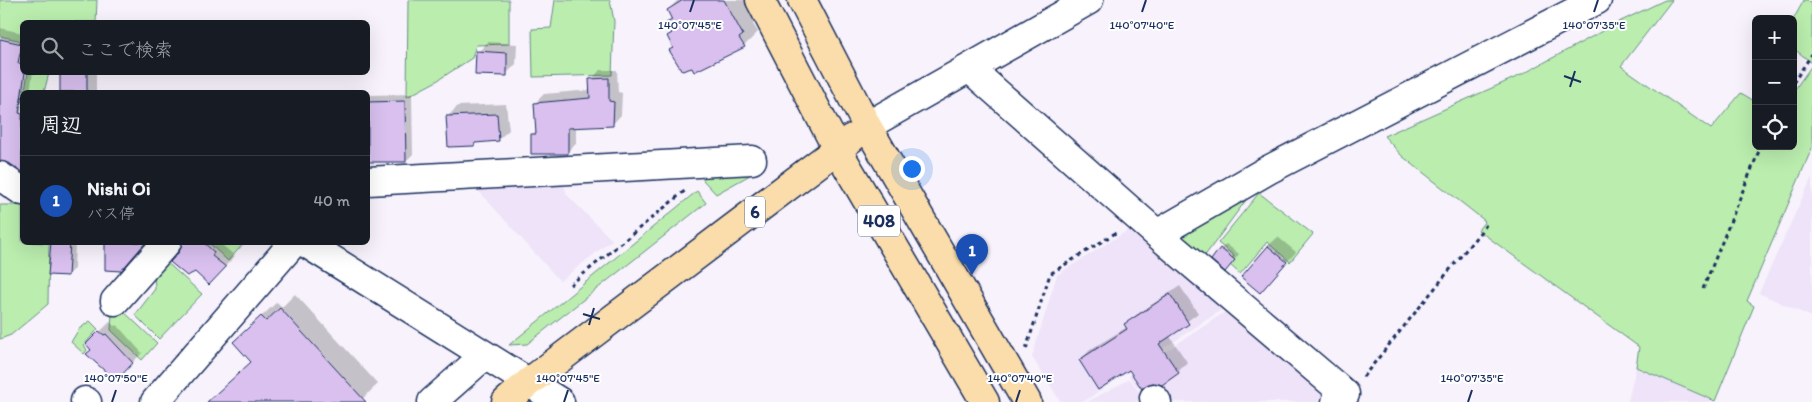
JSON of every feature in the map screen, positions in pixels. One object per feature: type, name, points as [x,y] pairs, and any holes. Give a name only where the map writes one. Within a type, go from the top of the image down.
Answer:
[{"type":"highway","name":"408","points":[[760,0],[836,149],[985,402]]},
{"type":"highway","name":"408","points":[[802,0],[867,126],[1027,402]]},
{"type":"highway","name":"6","points":[[506,402],[529,382],[867,126]]},
{"type":"street","points":[[867,126],[1089,0]]},
{"type":"street","points":[[1148,226],[1268,170],[1597,0]]},
{"type":"street","points":[[970,69],[1340,398]]},
{"type":"street","points":[[370,180],[752,160]]},
{"type":"street","points":[[0,176],[20,190]]},
{"type":"street","points":[[0,191],[20,191]]},
{"type":"street","points":[[115,300],[165,245]]},
{"type":"street","points":[[154,402],[291,245]]},
{"type":"street","points":[[309,245],[560,402]]},
{"type":"street","points":[[432,402],[484,356]]},
{"type":"path","points":[[1797,77],[1812,54]]},
{"type":"path","points":[[1702,289],[1759,150]]},
{"type":"path","points":[[570,285],[696,182],[696,163]]},
{"type":"path","points":[[1340,398],[1352,391],[1486,225]]},
{"type":"path","points":[[1024,358],[1050,274],[1148,226]]},
{"type":"shaded area","points":[[1812,177],[1812,317],[1759,293]]},
{"type":"shaded area","points":[[563,182],[567,195],[612,240],[560,281],[476,188]]},
{"type":"shaded area","points":[[1135,226],[1224,308],[1083,402],[1061,402],[1032,357],[1057,275]]},
{"type":"shaded area","points":[[1228,310],[1329,390],[1329,402],[1168,402],[1147,399],[1129,376]]},
{"type":"shaded area","points":[[1636,367],[1710,398],[1710,402],[1628,402]]},
{"type":"shaded area","points":[[1130,379],[1146,402],[1087,402]]},
{"type":"green space","points":[[0,0],[97,0],[96,20],[20,20],[20,41],[0,36]]},
{"type":"green space","points":[[408,0],[509,0],[509,44],[476,45],[472,58],[435,82],[407,97]]},
{"type":"green space","points":[[555,0],[610,0],[614,21],[612,75],[533,77],[532,29],[551,28]]},
{"type":"green space","points":[[1665,0],[1672,0],[1621,66],[1711,129],[1741,93],[1752,100],[1752,150],[1797,150],[1797,86],[1812,65],[1812,148],[1747,301],[1754,306],[1715,401],[1636,367],[1639,347],[1478,230],[1485,221],[1402,156],[1384,136],[1521,75],[1621,21]]},
{"type":"green space","points":[[1804,0],[1807,0],[1812,5],[1812,63],[1797,51],[1796,15]]},
{"type":"green space","points":[[28,75],[48,75],[45,90],[20,90],[20,101],[4,97],[8,87],[25,89]]},
{"type":"green space","points":[[749,170],[750,175],[716,194],[703,180],[703,172]]},
{"type":"green space","points":[[697,191],[706,203],[527,344],[509,345]]},
{"type":"green space","points":[[1259,193],[1313,234],[1290,262],[1267,242],[1240,274],[1228,263],[1234,256],[1218,243]]},
{"type":"green space","points":[[1249,196],[1201,261],[1180,241],[1179,230]]},
{"type":"green space","points":[[0,205],[20,205],[20,245],[49,245],[48,304],[11,335],[0,339]]},
{"type":"green space","points":[[211,245],[242,245],[228,261]]},
{"type":"green space","points":[[163,259],[202,294],[159,339],[135,315],[155,289],[154,272]]},
{"type":"green space","points":[[120,308],[157,343],[142,360],[111,330],[112,313]]},
{"type":"green space","points":[[90,321],[98,329],[84,345],[87,350],[84,354],[71,342],[79,329]]},
{"type":"building","points":[[683,0],[724,0],[743,35],[739,38],[745,47],[694,72],[692,68],[682,71],[669,50],[673,48],[667,36],[672,33],[666,23],[672,20],[667,10]]},
{"type":"building","points":[[0,39],[20,44],[18,63],[20,64],[20,75],[25,75],[22,90],[20,90],[20,171],[9,163],[0,161]]},
{"type":"building","points":[[476,51],[507,53],[507,76],[475,75]]},
{"type":"building","points":[[60,75],[87,75],[87,90],[60,90]]},
{"type":"building","points":[[609,78],[609,101],[614,102],[613,126],[568,128],[568,154],[531,154],[531,134],[536,134],[534,103],[590,98],[589,79]]},
{"type":"building","points":[[405,101],[406,162],[370,162],[370,102]]},
{"type":"building","points":[[497,114],[499,141],[475,143],[474,146],[448,147],[446,116]]},
{"type":"building","points":[[51,245],[70,245],[68,276],[48,275]]},
{"type":"building","points":[[105,245],[143,245],[121,271],[105,270]]},
{"type":"building","points":[[181,245],[206,245],[214,252],[212,256],[226,267],[209,285],[195,272],[187,276],[170,262],[179,252]]},
{"type":"building","points":[[1268,246],[1287,262],[1260,293],[1241,277]]},
{"type":"building","points":[[1220,248],[1235,260],[1225,272],[1211,260]]},
{"type":"building","points":[[1170,294],[1189,324],[1159,344],[1179,373],[1162,385],[1152,383],[1142,389],[1129,370],[1098,390],[1079,360],[1127,329],[1124,324]]},
{"type":"building","points":[[280,308],[366,402],[207,402],[251,362],[233,342],[261,316],[266,321]]},
{"type":"building","points":[[99,331],[104,335],[106,334],[133,363],[116,381],[86,354],[91,350],[86,344]]},
{"type":"place","name":"Nishi Oi","points":[[972,275]]}]
